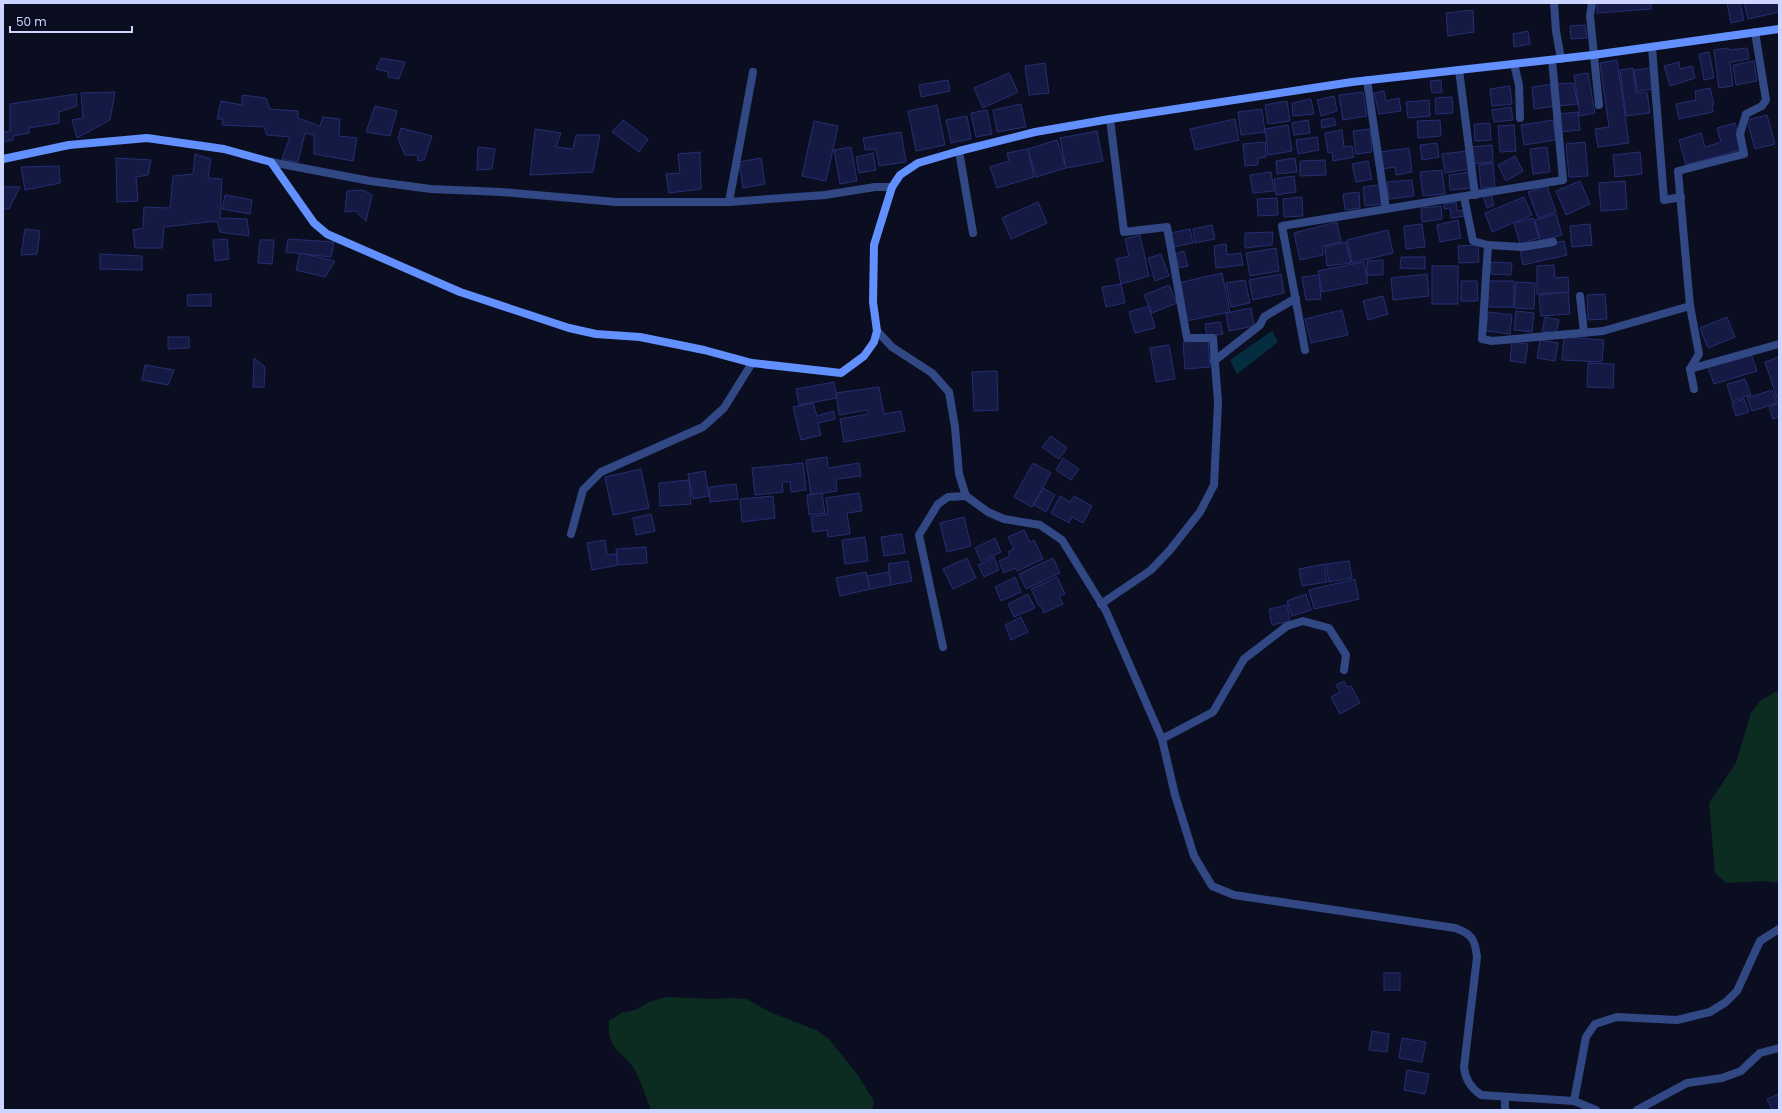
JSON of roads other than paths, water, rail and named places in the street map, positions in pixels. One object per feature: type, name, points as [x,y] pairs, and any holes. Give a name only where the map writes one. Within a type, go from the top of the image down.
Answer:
[{"type":"street","points":[[1554,3],[1556,31],[1561,59]]},
{"type":"street","points":[[1592,3],[1590,16],[1599,105]]},
{"type":"street","points":[[270,162],[314,223],[327,234],[460,292],[569,328],[596,334],[640,337],[704,350],[752,363],[841,373],[864,356],[874,342],[877,331],[873,302],[874,245],[892,187],[900,175],[918,163],[1035,132],[1110,119],[1366,80],[1561,59],[1779,29]]},
{"type":"street","points":[[1694,389],[1690,369],[1699,354],[1690,306],[1678,171],[1744,154],[1740,134],[1746,114],[1762,106],[1766,100],[1755,32]]},
{"type":"street","points":[[1652,47],[1664,200],[1680,198]]},
{"type":"street","points":[[1305,350],[1282,226],[1563,180],[1552,60]]},
{"type":"street","points":[[1514,64],[1519,85],[1520,118]]},
{"type":"street","points":[[1459,70],[1475,195]]},
{"type":"street","points":[[729,202],[753,72]]},
{"type":"street","points":[[1366,80],[1386,209]]},
{"type":"street","points":[[1101,604],[1151,570],[1170,550],[1200,512],[1214,485],[1218,402],[1213,338],[1187,338],[1167,227],[1124,232],[1110,119]]},
{"type":"street","points":[[3,159],[69,145],[147,138],[224,148],[270,162],[370,181],[431,189],[502,192],[616,202],[729,202],[824,195],[892,187]]},
{"type":"street","points":[[959,151],[973,233]]},
{"type":"street","points":[[1464,197],[1473,241],[1488,245],[1522,247],[1553,242]]},
{"type":"street","points":[[1488,245],[1482,339],[1492,341],[1603,332],[1690,306]]},
{"type":"street","points":[[1580,296],[1584,333]]},
{"type":"street","points":[[1214,361],[1260,325],[1264,317],[1296,298]]},
{"type":"street","points":[[877,331],[892,347],[932,373],[949,392],[955,428],[959,474],[966,496],[988,512],[1004,519],[1040,525],[1062,540],[1106,611],[1162,739],[1175,794],[1194,856],[1212,886],[1234,895],[1455,928],[1467,932],[1476,944],[1477,957],[1464,1067],[1464,1076],[1472,1088],[1481,1095],[1505,1098],[1574,1101],[1596,1110]]},
{"type":"street","points":[[1690,369],[1779,344]]},
{"type":"street","points":[[571,534],[583,490],[592,479],[601,472],[702,427],[724,408],[752,363]]},
{"type":"street","points":[[943,647],[919,535],[938,504],[948,497],[966,496]]},
{"type":"street","points":[[1162,739],[1213,712],[1244,659],[1293,623],[1303,621],[1329,628],[1346,655],[1344,670]]},
{"type":"street","points":[[1574,1101],[1586,1037],[1595,1024],[1617,1017],[1677,1020],[1710,1012],[1726,1002],[1738,991],[1760,941],[1779,929]]},
{"type":"street","points":[[1637,1110],[1687,1083],[1722,1078],[1741,1071],[1760,1053],[1779,1048]]},
{"type":"street","points":[[1505,1098],[1505,1110]]},
{"type":"water","points":[[1272,331],[1278,342],[1237,374],[1230,360]]}]
